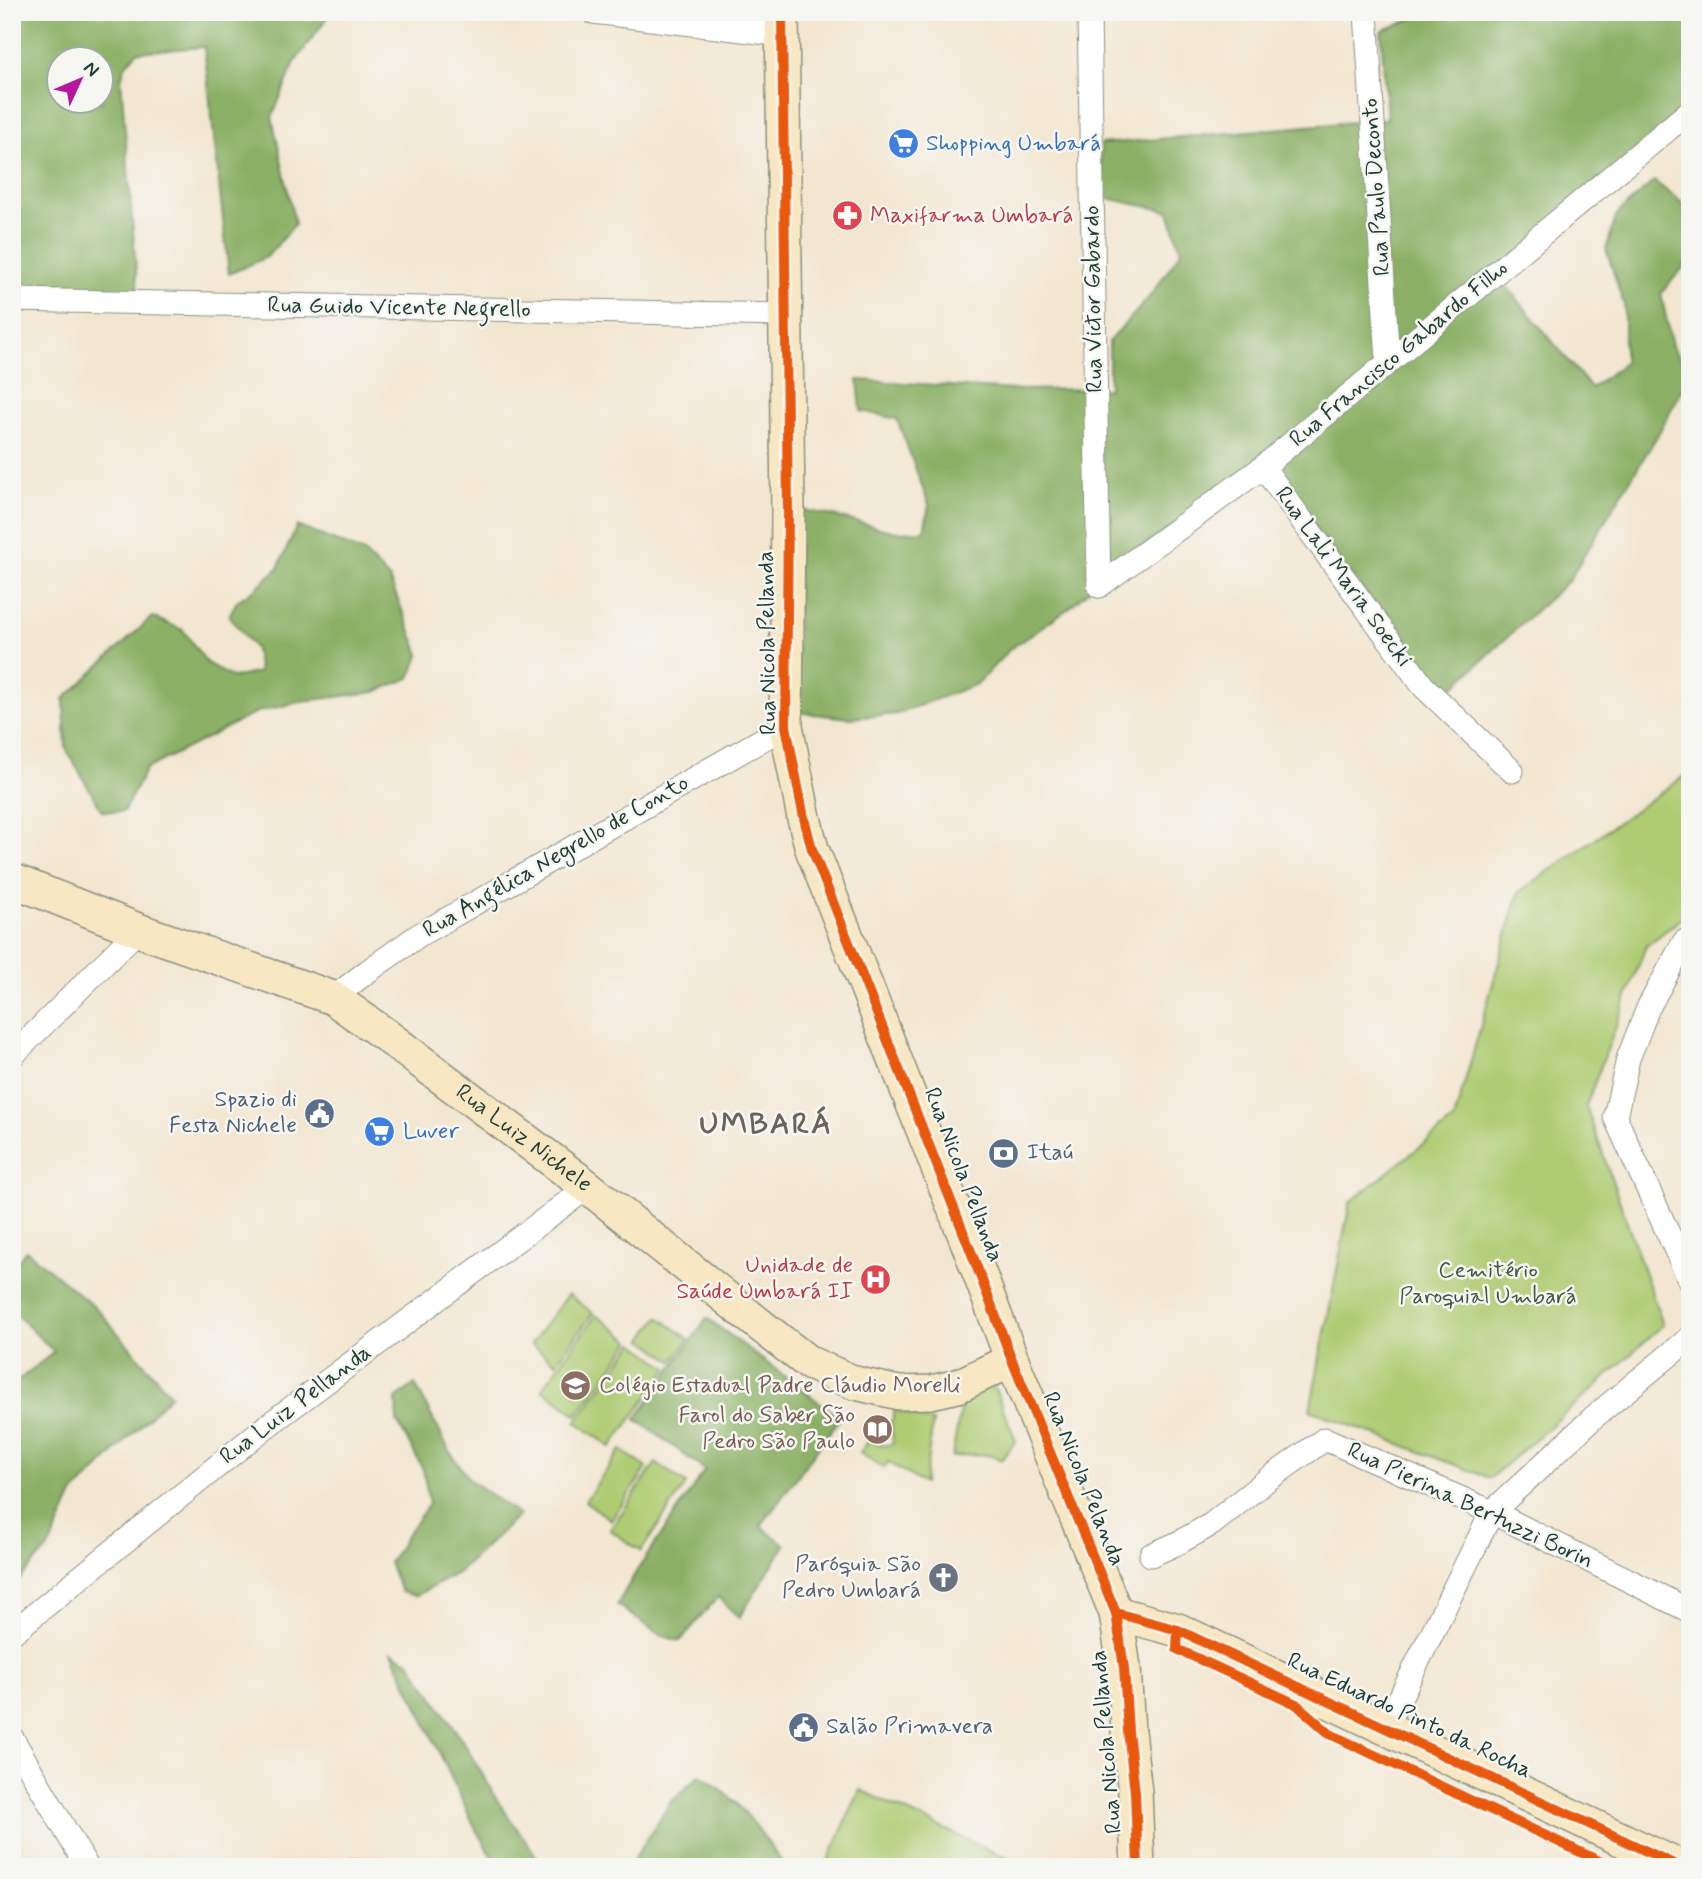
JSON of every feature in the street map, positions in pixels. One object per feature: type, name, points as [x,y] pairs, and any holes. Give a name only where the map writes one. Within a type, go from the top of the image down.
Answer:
[{"type":"main road","name":"Rua Nicola Pellanda","points":[[783,24],[788,510],[786,726],[812,849],[1012,1360]]},
{"type":"main road","name":"Rua Luiz Nichele","points":[[12,880],[138,930],[333,998],[588,1187],[809,1363],[855,1383],[899,1393],[931,1392],[958,1387],[1012,1360]]},
{"type":"main road","name":"Rua Nicola Pelanda","points":[[1012,1360],[1115,1613]]},
{"type":"main road","name":"Rua Nicola Pellanda","points":[[1115,1613],[1124,1668],[1135,1792],[1138,1867]]},
{"type":"main road","name":"Rua Eduardo Pinto da Rocha","points":[[1115,1613],[1178,1630],[1680,1867]]},
{"type":"street","points":[[593,12],[783,24]]},
{"type":"street","name":"Rua Victor Gabardo","points":[[1089,12],[1100,586]]},
{"type":"street","name":"Rua Paulo Deconto","points":[[1366,12],[1388,362]]},
{"type":"street","name":"Rua Francisco Gabardo Filho","points":[[1100,586],[1263,467],[1690,111]]},
{"type":"street","name":"Rua Guido Vicente Negrello","points":[[12,300],[786,315]]},
{"type":"street","name":"Rua Lali Maria Soecki","points":[[1263,467],[1423,686],[1512,771]]},
{"type":"street","name":"Rua Angélica Negrello de Conto","points":[[333,998],[419,935],[786,726]]},
{"type":"street","points":[[12,1056],[138,930]]},
{"type":"street","points":[[1690,938],[1684,942],[1648,1009],[1628,1059],[1615,1117],[1690,1281]]},
{"type":"street","name":"Rua Luiz Pellanda","points":[[12,1633],[262,1429],[588,1187]]},
{"type":"street","points":[[1385,1728],[1492,1512],[1594,1417],[1690,1338]]},
{"type":"street","name":"Rua Pierina Bertuzzi Borin","points":[[1151,1555],[1212,1524],[1267,1480],[1325,1439],[1492,1512],[1690,1611]]},
{"type":"street","points":[[12,1738],[87,1867]]},
{"type":"green space","points":[[12,12],[331,12],[295,62],[272,117],[295,224],[267,257],[229,274],[204,47],[137,52],[125,66],[121,79],[138,295],[12,293]]},
{"type":"green space","points":[[1430,12],[1690,12],[1690,101],[1499,277],[1591,388],[1624,363],[1624,305],[1606,249],[1617,214],[1654,181],[1690,209],[1690,260],[1661,293],[1672,346],[1690,375],[1657,436],[1569,580],[1445,695],[1264,463],[1117,564],[1069,608],[1010,649],[977,684],[897,714],[850,718],[797,712],[798,509],[895,532],[924,531],[929,505],[897,419],[861,411],[858,380],[1014,390],[1109,389],[1109,341],[1147,300],[1181,252],[1169,211],[1101,197],[1101,144],[1387,119],[1381,31]]},
{"type":"green space","points":[[297,526],[363,552],[389,578],[420,654],[410,678],[375,692],[304,701],[257,712],[146,769],[123,812],[102,811],[66,749],[64,699],[152,617],[183,630],[207,663],[233,678],[259,672],[255,649],[229,616],[237,601],[278,568]]},
{"type":"green space","name":"Cemitério Paroquial Umbará","points":[[1690,772],[1690,912],[1646,946],[1586,1106],[1663,1325],[1490,1478],[1310,1410],[1350,1202],[1454,1120],[1519,892]]},
{"type":"green space","points":[[26,1250],[98,1310],[171,1395],[74,1493],[49,1547],[12,1588],[12,1385],[54,1352],[12,1310],[12,1271]]},
{"type":"green space","points":[[568,1294],[593,1313],[556,1363],[531,1344]]},
{"type":"green space","points":[[596,1315],[631,1341],[577,1415],[542,1389]]},
{"type":"green space","points":[[659,1317],[689,1339],[673,1361],[643,1339]]},
{"type":"green space","points":[[707,1318],[840,1418],[761,1526],[785,1545],[739,1618],[718,1597],[680,1641],[660,1635],[617,1605],[636,1572],[705,1470],[636,1419]]},
{"type":"green space","points":[[634,1343],[668,1368],[611,1447],[576,1422]]},
{"type":"green space","points":[[415,1384],[450,1452],[470,1480],[519,1515],[459,1572],[416,1596],[401,1592],[389,1563],[429,1504],[423,1469],[397,1421],[396,1399]]},
{"type":"green space","points":[[965,1385],[989,1385],[995,1389],[1016,1441],[1001,1460],[984,1455],[952,1457]]},
{"type":"green space","points":[[894,1410],[933,1422],[924,1484],[888,1462],[884,1468],[860,1453],[869,1440],[884,1445],[893,1443],[891,1421]]},
{"type":"green space","points":[[621,1450],[647,1468],[611,1520],[585,1501]]},
{"type":"green space","points":[[656,1463],[686,1484],[641,1551],[610,1530]]},
{"type":"green space","points":[[392,1652],[410,1662],[464,1743],[499,1803],[544,1867],[498,1867],[475,1828]]},
{"type":"green space","points":[[700,1775],[737,1804],[783,1864],[779,1867],[629,1867],[670,1803]]},
{"type":"green space","points":[[860,1790],[1026,1867],[825,1867]]},
{"type":"green space","points":[[351,1857],[445,1862],[443,1867],[340,1867]]},
{"type":"cycle path","points":[[782,12],[788,510],[786,726],[812,849],[1012,1360],[1116,1613],[1124,1668],[1135,1792],[1138,1867]]},
{"type":"cycle path","points":[[1116,1613],[1178,1630],[1680,1867]]},
{"type":"cycle path","points":[[1178,1630],[1177,1649],[1296,1704],[1330,1734],[1612,1867]]},
{"type":"place","name":"Shopping Umbará","points":[[903,144]]},
{"type":"place","name":"Maxifarma Umbará","points":[[847,216]]},
{"type":"place","name":"Spazio di Festa Nichele","points":[[320,1113]]},
{"type":"place","name":"Luver","points":[[380,1132]]},
{"type":"place","name":"Itaú","points":[[1004,1153]]},
{"type":"place","name":"Unidade de Saúde Umbará II","points":[[876,1279]]},
{"type":"place","name":"Colégio Estadual Padre Cláudio Morelli","points":[[576,1386]]},
{"type":"place","name":"Farol do Saber São Pedro São Paulo","points":[[878,1429]]},
{"type":"place","name":"Paróquia São Pedro Umbará","points":[[944,1578]]},
{"type":"place","name":"Salão Primavera","points":[[803,1727]]},
{"type":"district","name":"UMBARÁ","points":[[766,1124]]}]
